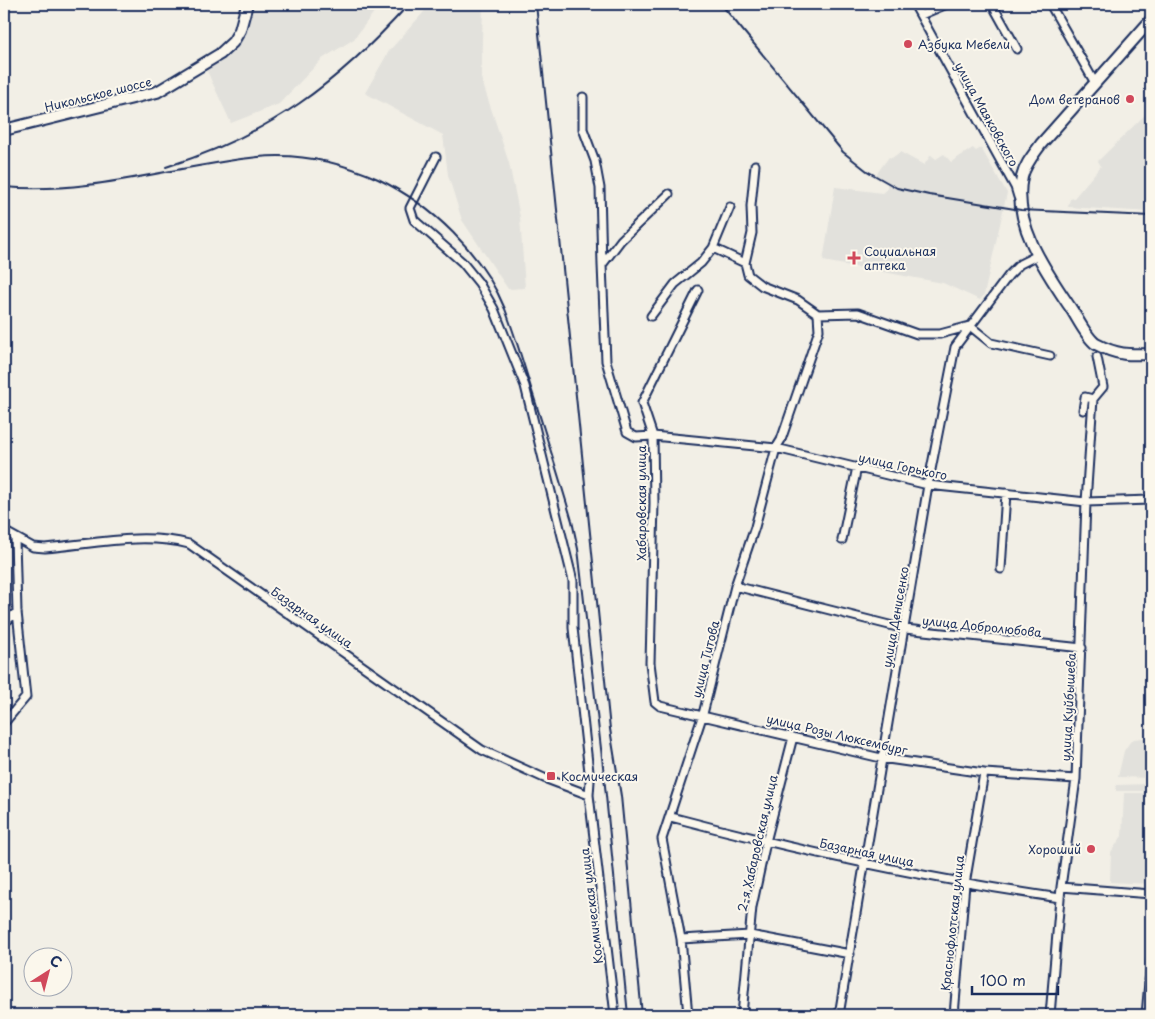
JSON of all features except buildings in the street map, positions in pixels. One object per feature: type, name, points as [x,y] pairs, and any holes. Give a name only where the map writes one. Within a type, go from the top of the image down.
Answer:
[{"type":"street","name":"Никольское шоссе","points":[[4,130],[157,92],[212,59],[232,42],[240,30],[247,4]]},
{"type":"street","name":"улица Маяковского","points":[[914,4],[1015,187],[1022,210]]},
{"type":"street","points":[[921,15],[947,4]]},
{"type":"street","points":[[992,4],[1017,49]]},
{"type":"street","points":[[1050,4],[1095,83]]},
{"type":"street","points":[[1151,20],[1041,144],[1027,163],[1022,176],[1022,210],[1026,229],[1059,292],[1094,342],[1119,355],[1151,354]]},
{"type":"street","points":[[583,97],[583,129],[594,161],[600,188],[602,265]]},
{"type":"street","name":"Космическая улица","points":[[436,157],[410,208],[414,220],[462,262],[478,282],[494,309],[526,386],[573,581],[574,628],[590,781],[589,795],[615,1015]]},
{"type":"street","points":[[755,165],[751,206],[752,233],[745,263],[748,275],[762,286],[798,300],[818,314],[858,314],[916,334],[940,334],[970,326],[991,343],[1050,356]]},
{"type":"street","points":[[602,265],[621,240],[669,194]]},
{"type":"street","points":[[651,316],[675,284],[701,263],[713,248],[730,207]]},
{"type":"street","points":[[713,248],[745,263]]},
{"type":"street","name":"улица Денисенко","points":[[839,1015],[928,485],[955,347],[1010,274],[1020,264],[1038,255]]},
{"type":"street","name":"улица Горького","points":[[602,265],[606,361],[627,432],[636,437],[653,436],[776,448],[928,485],[1086,502],[1151,500]]},
{"type":"street","name":"Хабаровская улица","points":[[655,702],[650,663],[654,503],[653,436],[642,403],[698,290]]},
{"type":"street","name":"улица Титова","points":[[688,1015],[681,940],[662,839],[671,817],[702,714],[735,586],[755,527],[776,448],[781,440],[819,330],[818,314]]},
{"type":"street","name":"улица Куйбышева","points":[[1050,1015],[1061,887],[1076,779],[1086,502],[1093,399],[1103,387],[1097,358]]},
{"type":"street","name":"улица Куйбышева","points":[[1083,410],[1085,397],[1093,399]]},
{"type":"street","points":[[842,540],[857,467]]},
{"type":"street","points":[[1001,569],[1006,493]]},
{"type":"street","name":"Базарная улица","points":[[4,532],[33,547],[45,548],[144,538],[170,539],[189,544],[482,750],[544,778],[589,795]]},
{"type":"street","points":[[4,723],[26,697],[18,612],[15,539]]},
{"type":"street","name":"улица Добролюбова","points":[[735,586],[905,629],[1082,648]]},
{"type":"street","points":[[4,624],[18,612]]},
{"type":"street","name":"улица Розы Люксембург","points":[[655,702],[660,706],[702,714],[881,758],[984,773],[1076,779]]},
{"type":"street","name":"2-я Хабаровская улица","points":[[742,1015],[752,906],[793,737]]},
{"type":"street","name":"Краснофлотская улица","points":[[954,1015],[965,884],[984,773]]},
{"type":"street","name":"Базарная улица","points":[[671,817],[766,842],[965,884],[1060,898]]},
{"type":"street","points":[[1061,887],[1151,894]]},
{"type":"street","points":[[681,940],[750,935],[850,954]]},
{"type":"street","points":[[1146,1015],[1151,960]]},
{"type":"shaded area","points":[[253,4],[380,4],[354,39],[322,59],[279,104],[231,123],[207,71],[228,56],[243,33]]},
{"type":"shaded area","points":[[431,4],[483,4],[481,78],[509,163],[520,217],[525,288],[508,289],[462,220],[448,175],[443,135],[365,93],[389,51]]},
{"type":"shaded area","points":[[1151,109],[1151,212],[1068,207],[1070,199],[1074,198],[1101,166],[1098,161]]},
{"type":"shaded area","points":[[973,148],[976,151],[981,148],[1007,193],[984,295],[980,300],[943,283],[823,261],[835,187],[882,193],[887,189],[887,183],[874,177],[889,157],[892,158],[900,152],[924,165],[931,155],[936,159],[944,154],[951,162]]},
{"type":"shaded area","points":[[1151,737],[1151,778],[1118,777],[1124,751],[1130,742],[1134,739]]},
{"type":"shaded area","points":[[1151,784],[1151,791],[1116,791],[1116,785]]},
{"type":"shaded area","points":[[1124,793],[1151,793],[1151,884],[1110,882],[1111,852],[1122,836]]},
{"type":"railway","points":[[166,167],[237,139],[299,104],[355,59],[409,4]]},
{"type":"railway","points":[[536,4],[610,729],[621,796],[642,1015]]},
{"type":"railway","points":[[721,4],[843,152],[867,171],[897,188],[1021,210],[1151,216]]},
{"type":"railway","points":[[4,187],[69,187],[258,157],[289,156],[319,160],[364,173],[398,190],[436,217],[469,250],[495,288],[505,309],[547,438],[572,521],[578,549],[603,766],[628,1015]]},
{"type":"place","name":"Азбука Мебели","points":[[908,44]]},
{"type":"place","name":"Дом ветеранов","points":[[1130,99]]},
{"type":"place","name":"Социальная аптека","points":[[854,258]]},
{"type":"place","name":"Космическая","points":[[551,776]]},
{"type":"place","name":"Хороший","points":[[1091,849]]}]
